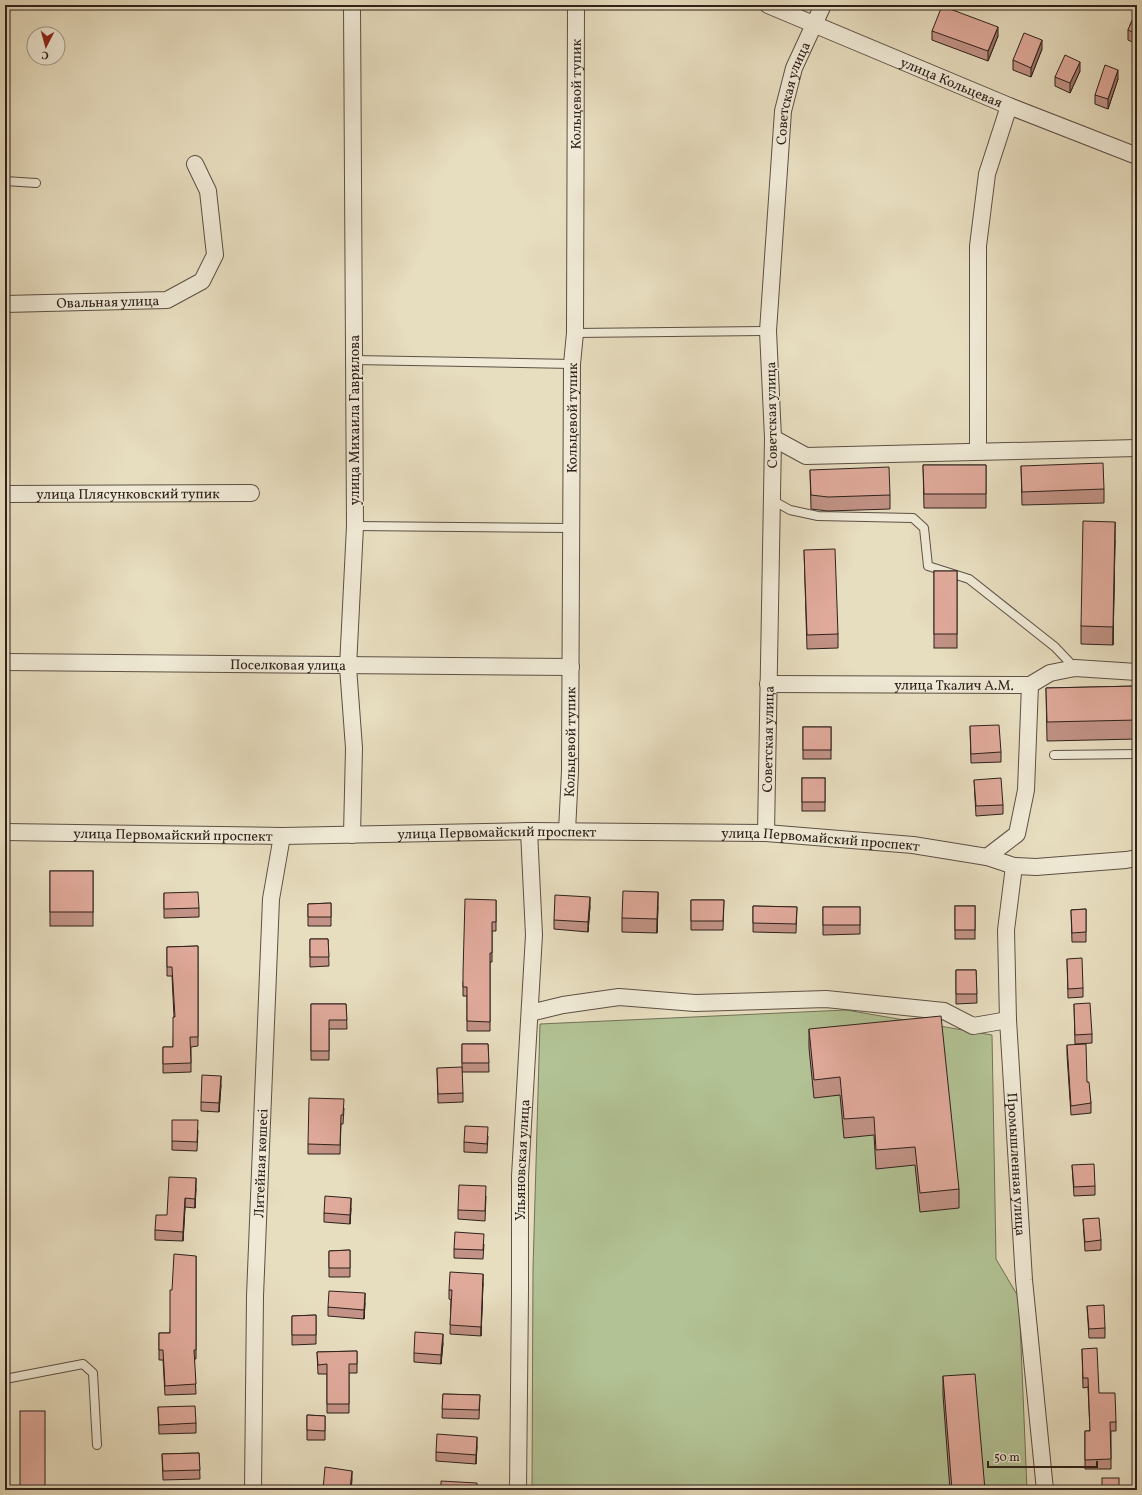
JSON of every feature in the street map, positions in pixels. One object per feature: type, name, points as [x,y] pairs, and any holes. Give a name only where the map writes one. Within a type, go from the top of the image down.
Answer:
[{"type":"street","name":"улица Михаила Гаврилова","points":[[352,5],[355,526],[348,667],[354,748],[352,835]]},
{"type":"street","name":"Кольцевой тупик","points":[[568,831],[571,667],[570,528],[572,364],[575,333],[576,5]]},
{"type":"street","name":"улица Кольцевая","points":[[768,5],[814,26],[1137,156]]},
{"type":"street","name":"Советская улица","points":[[766,833],[773,438],[768,331],[783,111],[794,68],[823,5]]},
{"type":"street","points":[[978,451],[978,246],[987,174],[1010,106]]},
{"type":"street","name":"Овальная улица","points":[[5,304],[167,300],[202,280],[215,255],[208,191],[194,164]]},
{"type":"street","points":[[773,438],[806,456],[1137,448]]},
{"type":"street","name":"улица Плясунковский тупик","points":[[5,494],[251,493]]},
{"type":"street","name":"Поселковая улица","points":[[5,662],[348,667],[571,667]]},
{"type":"street","name":"улица Ткалич А.М.","points":[[768,684],[1030,685],[1050,673],[1075,668],[1137,672]]},
{"type":"street","points":[[987,857],[1017,834],[1026,790],[1030,685]]},
{"type":"street","name":"улица Первомайский проспект","points":[[5,833],[282,836],[529,831],[766,833],[913,845],[987,857]]},
{"type":"street","name":"Ульяновская улица","points":[[518,1490],[520,1176],[534,935],[529,831]]},
{"type":"street","name":"Литейная көшесі","points":[[253,1490],[255,1296],[271,899],[282,836]]},
{"type":"street","points":[[987,857],[1014,866],[1036,867],[1137,858]]},
{"type":"street","name":"Промышленная улица","points":[[1014,866],[1006,930],[1008,1020],[1024,1280],[1045,1490]]},
{"type":"street","points":[[530,1013],[563,1005],[619,997],[695,1003],[826,999],[944,1011],[973,1026],[1008,1020]]},
{"type":"lane","points":[[5,181],[36,183]]},
{"type":"lane","points":[[575,333],[768,331]]},
{"type":"lane","points":[[354,360],[572,364]]},
{"type":"lane","points":[[772,500],[790,510],[818,516],[913,518],[924,528],[928,566],[969,579],[1055,647],[1075,668]]},
{"type":"lane","points":[[355,526],[570,528]]},
{"type":"lane","points":[[1054,755],[1137,754]]},
{"type":"lane","points":[[5,1379],[83,1364],[93,1373],[97,1445]]},
{"type":"green space","points":[[846,1010],[992,1035],[996,1259],[1019,1298],[1027,1490],[532,1490],[533,1268],[540,1024]]},
{"type":"building","points":[[942,6],[998,27],[988,51],[932,31]]},
{"type":"building","points":[[1137,9],[1137,34],[1128,30]]},
{"type":"building","points":[[1024,33],[1042,40],[1031,68],[1013,60]]},
{"type":"building","points":[[1065,55],[1080,62],[1070,83],[1055,77]]},
{"type":"building","points":[[1105,65],[1118,70],[1108,99],[1095,95]]},
{"type":"building","points":[[1103,463],[1104,489],[1022,492],[1021,466]]},
{"type":"building","points":[[923,465],[986,465],[986,494],[924,494]]},
{"type":"building","points":[[889,467],[890,495],[828,497],[811,495],[810,470]]},
{"type":"building","points":[[1083,521],[1115,522],[1113,627],[1081,626]]},
{"type":"building","points":[[835,549],[838,634],[807,635],[804,550]]},
{"type":"building","points":[[934,571],[957,571],[957,634],[934,634]]},
{"type":"building","points":[[1137,686],[1137,720],[1047,722],[1046,688]]},
{"type":"building","points":[[999,725],[1001,752],[971,754],[970,726]]},
{"type":"building","points":[[803,727],[831,727],[831,750],[803,750]]},
{"type":"building","points":[[802,778],[825,778],[825,802],[802,802]]},
{"type":"building","points":[[1001,778],[1003,805],[976,806],[974,780]]},
{"type":"building","points":[[50,871],[93,871],[93,912],[50,912]]},
{"type":"building","points":[[623,891],[658,892],[657,919],[622,918]]},
{"type":"building","points":[[198,892],[199,908],[164,909],[164,893]]},
{"type":"building","points":[[555,895],[590,897],[588,922],[554,920]]},
{"type":"building","points":[[465,899],[496,900],[496,922],[492,922],[492,953],[490,953],[490,1022],[467,1021],[467,987],[463,987]]},
{"type":"building","points":[[691,900],[724,900],[723,921],[691,921]]},
{"type":"building","points":[[331,903],[331,917],[308,917],[308,904]]},
{"type":"building","points":[[753,906],[797,907],[796,924],[753,923]]},
{"type":"building","points":[[955,906],[975,906],[975,930],[955,930]]},
{"type":"building","points":[[823,907],[860,907],[860,925],[823,925]]},
{"type":"building","points":[[1086,909],[1086,932],[1072,933],[1071,910]]},
{"type":"building","points":[[310,939],[328,939],[329,957],[310,957]]},
{"type":"building","points":[[198,946],[198,1037],[190,1037],[191,1063],[163,1064],[163,1047],[173,1047],[173,1017],[175,1017],[172,967],[167,967],[167,947]]},
{"type":"building","points":[[1082,958],[1083,988],[1068,989],[1067,959]]},
{"type":"building","points":[[956,970],[976,970],[977,994],[956,994]]},
{"type":"building","points":[[1090,1003],[1092,1034],[1075,1035],[1074,1004]]},
{"type":"building","points":[[311,1004],[346,1004],[347,1020],[329,1020],[329,1051],[311,1051]]},
{"type":"building","points":[[941,1016],[959,1189],[920,1193],[915,1147],[876,1150],[874,1117],[844,1119],[840,1077],[814,1080],[809,1029]]},
{"type":"building","points":[[462,1044],[488,1044],[489,1063],[462,1063]]},
{"type":"building","points":[[1086,1044],[1087,1082],[1089,1082],[1091,1103],[1071,1106],[1067,1045]]},
{"type":"building","points":[[462,1067],[463,1093],[438,1094],[437,1068]]},
{"type":"building","points":[[202,1075],[221,1076],[219,1103],[201,1102]]},
{"type":"building","points":[[309,1098],[344,1099],[343,1115],[341,1115],[340,1145],[308,1144]]},
{"type":"building","points":[[172,1120],[198,1120],[197,1142],[172,1141]]},
{"type":"building","points":[[465,1126],[488,1127],[487,1144],[464,1142]]},
{"type":"building","points":[[1094,1164],[1095,1186],[1074,1187],[1072,1165]]},
{"type":"building","points":[[169,1177],[196,1178],[195,1199],[185,1198],[183,1232],[155,1230],[156,1215],[167,1215]]},
{"type":"building","points":[[459,1185],[486,1186],[485,1211],[458,1210]]},
{"type":"building","points":[[325,1196],[351,1198],[350,1215],[324,1213]]},
{"type":"building","points":[[1099,1218],[1101,1240],[1085,1242],[1083,1219]]},
{"type":"building","points":[[455,1232],[484,1234],[483,1250],[454,1249]]},
{"type":"building","points":[[350,1250],[350,1268],[329,1268],[329,1251]]},
{"type":"building","points":[[174,1254],[196,1256],[196,1350],[194,1350],[196,1384],[165,1386],[163,1350],[159,1350],[159,1333],[170,1333],[170,1290],[172,1290]]},
{"type":"building","points":[[450,1272],[483,1274],[481,1327],[450,1325],[452,1290],[449,1290]]},
{"type":"building","points":[[329,1291],[365,1293],[364,1310],[328,1307]]},
{"type":"building","points":[[1104,1305],[1105,1328],[1089,1329],[1087,1306]]},
{"type":"building","points":[[316,1315],[316,1335],[292,1335],[292,1316]]},
{"type":"building","points":[[415,1332],[443,1334],[441,1355],[414,1353]]},
{"type":"building","points":[[1097,1348],[1099,1393],[1115,1393],[1116,1422],[1110,1422],[1111,1459],[1085,1460],[1085,1431],[1090,1431],[1088,1378],[1083,1378],[1082,1349]]},
{"type":"building","points":[[357,1351],[357,1364],[349,1364],[349,1404],[327,1404],[327,1364],[318,1365],[317,1352]]},
{"type":"building","points":[[975,1374],[985,1490],[952,1490],[943,1376]]},
{"type":"building","points":[[443,1394],[480,1395],[479,1410],[442,1409]]},
{"type":"building","points":[[195,1406],[196,1423],[159,1425],[158,1407]]},
{"type":"building","points":[[20,1411],[45,1411],[45,1490],[20,1490]]},
{"type":"building","points":[[307,1415],[325,1416],[325,1431],[307,1430]]},
{"type":"building","points":[[437,1434],[477,1437],[476,1455],[436,1452]]},
{"type":"building","points":[[199,1453],[200,1470],[163,1471],[162,1454]]},
{"type":"building","points":[[325,1467],[352,1471],[350,1490],[323,1490]]},
{"type":"building","points":[[1102,1478],[1119,1478],[1119,1490],[1102,1490]]},
{"type":"building","points":[[441,1481],[477,1483],[477,1490],[441,1490]]}]
